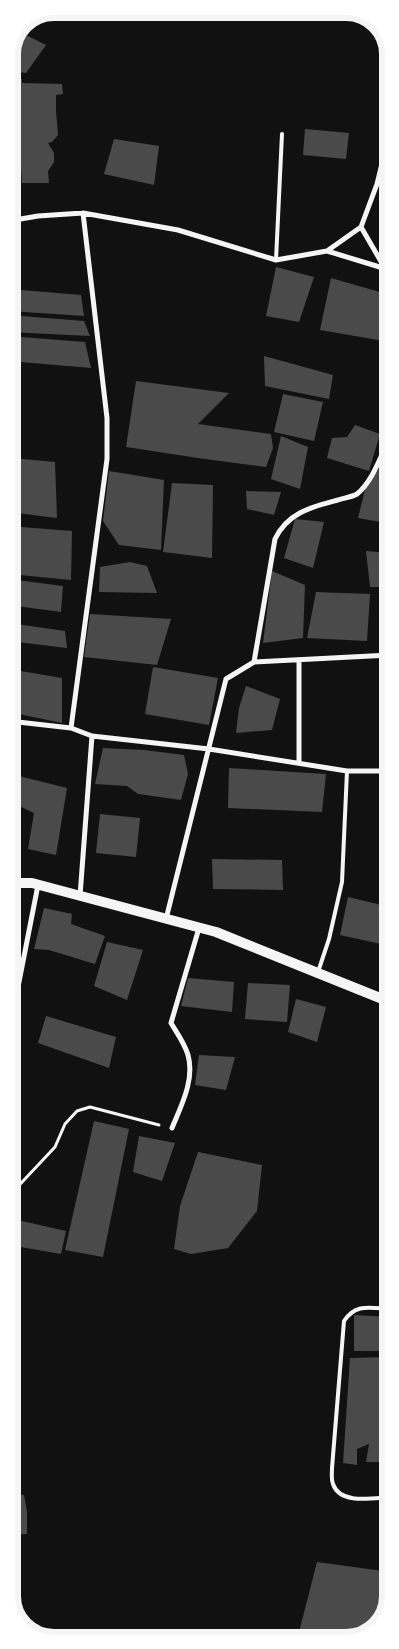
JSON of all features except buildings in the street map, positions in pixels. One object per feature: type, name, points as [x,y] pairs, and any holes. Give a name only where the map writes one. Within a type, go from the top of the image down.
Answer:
[{"type":"main road","points":[[18,884],[38,885],[216,932],[382,999]]},
{"type":"street","points":[[18,219],[83,212],[178,230],[276,260],[327,251],[361,227],[382,165]]},
{"type":"street","points":[[71,728],[107,459],[107,418],[83,212]]},
{"type":"street","points":[[361,227],[382,266]]},
{"type":"street","points":[[327,251],[382,268]]},
{"type":"street","points":[[254,662],[276,539],[280,530],[286,522],[300,512],[317,505],[356,495],[371,476],[382,453]]},
{"type":"street","points":[[166,919],[226,679],[254,662],[382,655]]},
{"type":"street","points":[[299,660],[299,763]]},
{"type":"street","points":[[18,722],[71,728],[92,736],[209,749],[347,770],[382,771]]},
{"type":"street","points":[[80,896],[92,736]]},
{"type":"street","points":[[18,987],[38,885]]},
{"type":"street","points":[[172,1128],[186,1092],[189,1070],[188,1055],[171,1024],[199,928]]},
{"type":"lane","points":[[276,260],[282,134]]},
{"type":"lane","points":[[317,973],[329,939],[342,882],[347,770]]},
{"type":"lane","points":[[382,1309],[360,1308],[350,1311],[344,1321],[332,1468],[333,1483],[340,1494],[349,1498],[382,1498]]},
{"type":"path","points":[[18,1186],[55,1147],[65,1124],[77,1111],[90,1108],[172,1128]]}]
